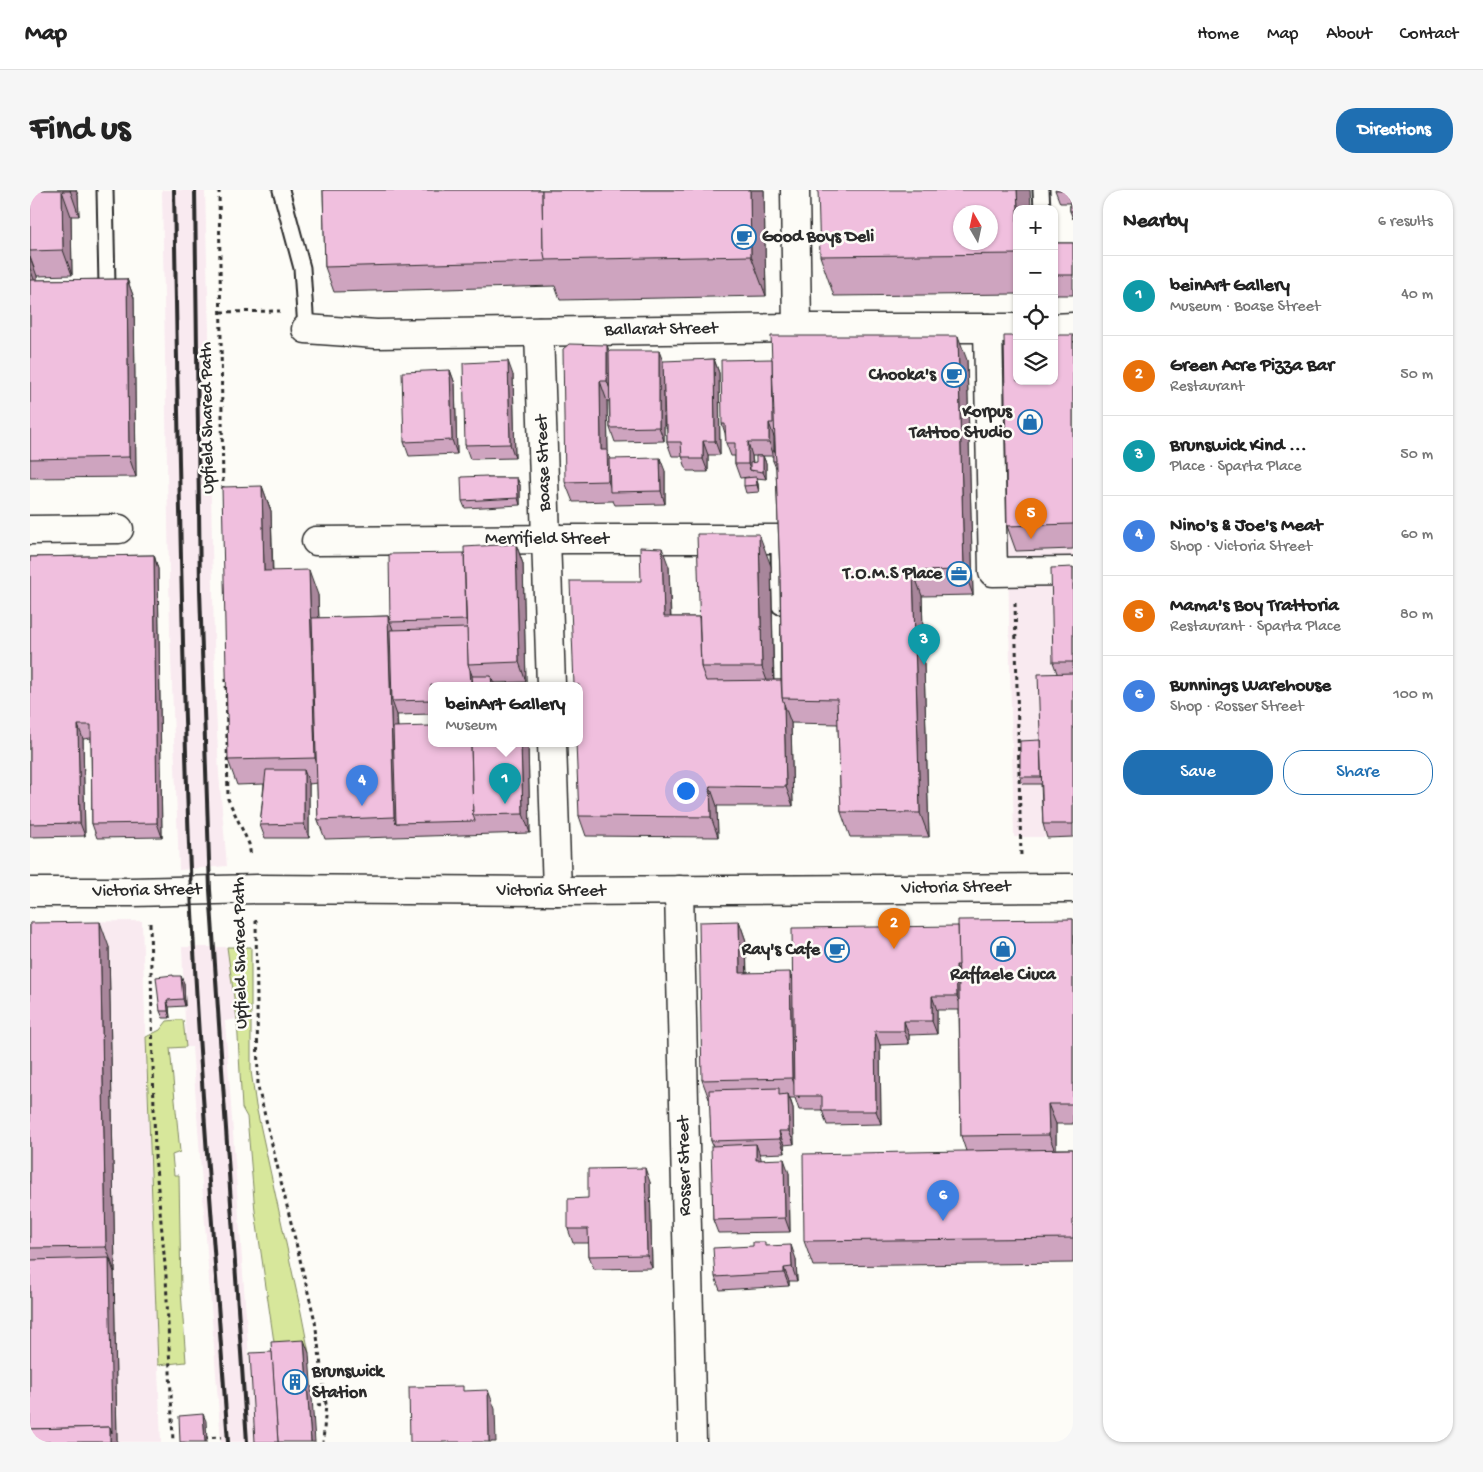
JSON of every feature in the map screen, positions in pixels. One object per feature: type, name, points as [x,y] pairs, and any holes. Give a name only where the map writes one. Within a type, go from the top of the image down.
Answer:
[{"type":"street","points":[[795,190],[797,328]]},
{"type":"street","points":[[1058,328],[1073,327]]},
{"type":"street","name":"Ballarat Street","points":[[306,329],[376,334],[797,328],[1013,328]]},
{"type":"street","points":[[988,328],[992,536],[1004,572],[1073,571]]},
{"type":"street","name":"Boase Street","points":[[539,332],[551,682]]},
{"type":"street","points":[[30,530],[119,529]]},
{"type":"street","name":"Merrifield Street","points":[[316,541],[779,539]]},
{"type":"street","points":[[552,747],[557,891]]},
{"type":"street","name":"Victoria Street","points":[[30,892],[1073,888]]},
{"type":"street","name":"Rosser Street","points":[[679,890],[692,1442]]},
{"type":"lane","points":[[105,190],[107,285]]},
{"type":"lane","points":[[281,190],[302,268],[306,329]]},
{"type":"lane","points":[[1041,190],[1042,205]]},
{"type":"lane","points":[[779,539],[780,618]]},
{"type":"path","name":"Upfield Shared Path","points":[[219,190],[223,492]]},
{"type":"path","points":[[1004,572],[1021,888]]},
{"type":"path","name":"Upfield Shared Path","points":[[226,670],[228,799],[249,844],[257,890],[258,1087],[315,1321],[326,1404],[323,1442]]},
{"type":"path","points":[[150,891],[155,1156],[166,1276],[173,1442]]},
{"type":"path","points":[[303,1407],[326,1404]]},
{"type":"path","points":[[202,1438],[221,1437]]},
{"type":"shaded area","points":[[162,190],[205,190],[215,685],[219,774],[227,866],[179,870],[170,632]]},
{"type":"shaded area","points":[[1073,360],[1073,837],[1014,837],[1006,361],[1013,374],[1013,385],[1058,385],[1058,377]]},
{"type":"shaded area","points":[[142,921],[161,1442],[30,1442],[30,922]]},
{"type":"shaded area","points":[[182,947],[227,947],[237,1019],[225,1021],[255,1442],[221,1442],[192,1047],[186,1047]]},
{"type":"green space","points":[[227,947],[251,947],[251,1071],[256,1106],[309,1353],[276,1356],[255,1211],[247,1117],[242,1108],[237,1019]]},
{"type":"green space","points":[[183,1020],[186,1047],[170,1048],[180,1152],[172,1155],[174,1175],[179,1175],[181,1291],[186,1362],[158,1365],[146,1037],[160,1030],[167,1021]]},
{"type":"building","points":[[30,190],[70,190],[62,191],[63,250],[30,251]]},
{"type":"building","points":[[323,190],[542,190],[543,247],[546,261],[325,267]]},
{"type":"building","points":[[542,190],[750,190],[751,256],[545,260]]},
{"type":"building","points":[[818,190],[1017,190],[1018,205],[1013,205],[1013,254],[820,256]]},
{"type":"building","points":[[1070,190],[1073,190],[1073,211],[1070,211]]},
{"type":"building","points":[[1058,243],[1073,243],[1073,275],[1058,275]]},
{"type":"building","points":[[127,279],[129,457],[30,459],[30,280]]},
{"type":"building","points":[[1058,335],[1073,335],[1073,524],[1007,526],[1004,336],[1013,336],[1013,385],[1058,385]]},
{"type":"building","points":[[771,336],[958,336],[964,570],[913,571],[920,813],[841,812],[837,699],[782,698],[780,574]]},
{"type":"building","points":[[569,344],[607,345],[607,381],[600,381],[601,450],[607,450],[608,481],[565,482],[563,349]]},
{"type":"building","points":[[609,351],[659,351],[659,427],[610,428]]},
{"type":"building","points":[[714,359],[715,441],[703,441],[703,459],[682,457],[681,442],[667,442],[663,361]]},
{"type":"building","points":[[772,359],[773,423],[769,423],[769,442],[748,442],[748,464],[735,464],[735,443],[726,443],[725,424],[722,424],[721,360]]},
{"type":"building","points":[[508,361],[510,444],[465,445],[463,363]]},
{"type":"building","points":[[450,370],[452,440],[404,442],[402,372]]},
{"type":"building","points":[[773,451],[775,451],[776,461],[773,461]]},
{"type":"building","points":[[756,456],[763,456],[763,472],[750,470],[750,463],[756,462]]},
{"type":"building","points":[[660,458],[661,491],[610,492],[609,459]]},
{"type":"building","points":[[487,476],[487,478],[517,478],[518,498],[462,501],[461,477]]},
{"type":"building","points":[[756,477],[757,485],[744,486],[744,478]]},
{"type":"building","points":[[262,486],[264,571],[309,570],[315,758],[228,760],[222,487]]},
{"type":"building","points":[[697,534],[759,534],[762,667],[701,667]]},
{"type":"building","points":[[516,544],[519,662],[468,664],[464,547]]},
{"type":"building","points":[[640,547],[662,548],[664,617],[699,617],[701,667],[706,681],[781,680],[784,704],[786,787],[710,786],[711,817],[579,816],[576,747],[583,747],[583,682],[574,682],[570,581],[641,581]]},
{"type":"building","points":[[464,553],[466,620],[390,622],[389,554]]},
{"type":"building","points":[[154,555],[157,823],[92,824],[91,725],[78,725],[80,823],[30,824],[30,557]]},
{"type":"building","points":[[1073,567],[1073,662],[1053,662],[1051,568]]},
{"type":"building","points":[[388,616],[394,817],[318,820],[312,618]]},
{"type":"building","points":[[467,628],[468,664],[471,682],[428,682],[428,700],[392,701],[390,630]]},
{"type":"building","points":[[1073,673],[1073,824],[1043,824],[1038,674]]},
{"type":"building","points":[[472,676],[491,676],[492,682],[473,682]]},
{"type":"building","points":[[428,726],[428,747],[471,747],[473,815],[475,821],[396,823],[393,727]]},
{"type":"building","points":[[1040,740],[1041,777],[1020,777],[1020,741]]},
{"type":"building","points":[[471,747],[521,747],[523,814],[473,815]]},
{"type":"building","points":[[266,770],[304,770],[304,824],[260,825]]},
{"type":"building","points":[[1073,919],[1073,1104],[1048,1104],[1049,1135],[961,1136],[958,920]]},
{"type":"building","points":[[739,921],[740,973],[790,972],[792,1078],[702,1080],[699,922]]},
{"type":"building","points":[[100,922],[106,1247],[30,1248],[30,923]]},
{"type":"building","points":[[958,926],[959,965],[956,965],[957,996],[932,996],[932,1021],[904,1021],[904,1031],[875,1031],[876,1111],[822,1111],[822,1096],[794,1096],[792,928]]},
{"type":"building","points":[[181,976],[183,999],[167,1000],[168,1011],[160,1011],[156,977]]},
{"type":"building","points":[[779,1088],[779,1095],[788,1094],[789,1131],[779,1131],[780,1139],[711,1141],[709,1090]]},
{"type":"building","points":[[756,1144],[756,1160],[784,1159],[785,1218],[713,1220],[711,1146]]},
{"type":"building","points":[[1073,1149],[1073,1238],[804,1241],[803,1154]]},
{"type":"building","points":[[645,1168],[647,1255],[589,1256],[588,1229],[568,1229],[568,1199],[588,1198],[588,1169]]},
{"type":"building","points":[[753,1242],[765,1242],[765,1246],[791,1245],[792,1267],[784,1268],[784,1273],[715,1277],[713,1248],[753,1246]]},
{"type":"building","points":[[109,1258],[112,1433],[110,1427],[30,1429],[30,1260]]},
{"type":"building","name":"Brunswick Station","points":[[304,1340],[311,1442],[278,1442],[271,1342]]},
{"type":"building","points":[[272,1352],[278,1442],[255,1442],[250,1353]]},
{"type":"building","points":[[463,1386],[463,1391],[488,1390],[489,1442],[410,1442],[409,1387]]},
{"type":"building","points":[[203,1414],[205,1442],[180,1442],[179,1416]]},
{"type":"building","points":[[110,1427],[110,1442],[30,1442],[30,1429]]},
{"type":"railway","points":[[174,190],[186,763],[192,920],[228,1442]]},
{"type":"railway","points":[[195,190],[200,590],[210,890],[247,1442]]},
{"type":"place","name":"Good Boys Deli","points":[[744,237]]},
{"type":"place","name":"Chooka's","points":[[954,375]]},
{"type":"place","name":"Korpus Tattoo Studio","points":[[1030,422]]},
{"type":"place","name":"Mama's Boy Trattoria","points":[[1031,539]]},
{"type":"place","name":"T.O.M.S Place","points":[[959,574]]},
{"type":"place","name":"Brunswick Kind ...","points":[[924,665]]},
{"type":"place","name":"beinArt Gallery","points":[[505,804]]},
{"type":"place","name":"Nino's & Joe's Meat","points":[[362,806]]},
{"type":"place","name":"Green Acre Pizza Bar","points":[[894,949]]},
{"type":"place","name":"Raffaele Ciuca","points":[[1003,949]]},
{"type":"place","name":"Ray's Cafe","points":[[837,950]]},
{"type":"place","name":"Bunnings Warehouse","points":[[943,1221]]},
{"type":"place","name":"Brunswick Station","points":[[295,1382]]}]
